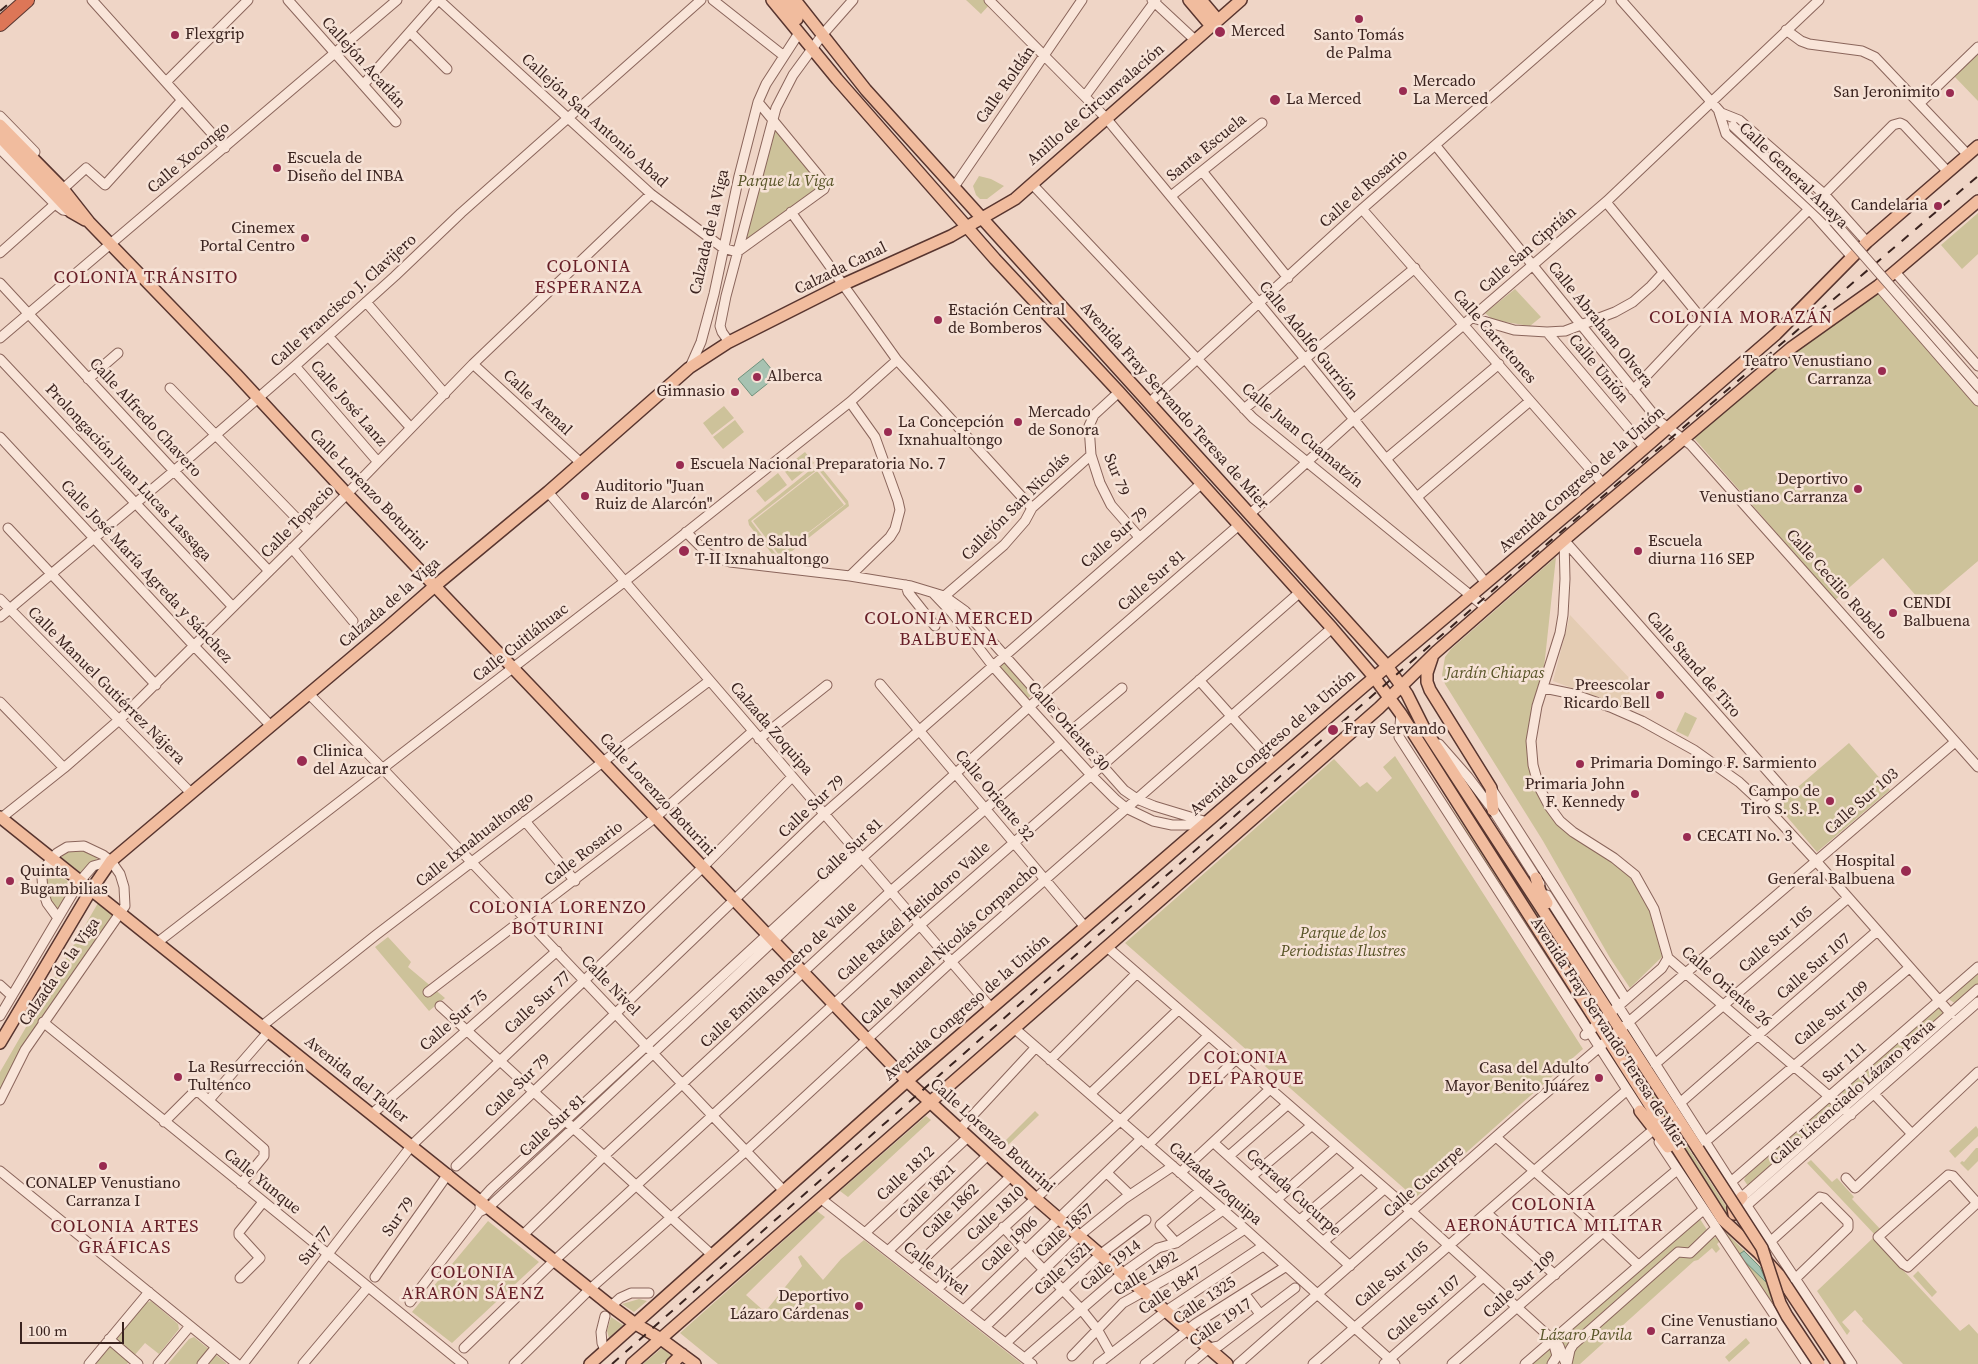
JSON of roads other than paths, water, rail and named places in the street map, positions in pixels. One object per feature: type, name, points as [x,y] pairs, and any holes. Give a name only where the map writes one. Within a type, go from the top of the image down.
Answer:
[{"type":"highway","points":[[0,24],[28,0]]},
{"type":"main road","name":"Avenida Fray Servando Teresa de Mier","points":[[772,0],[812,49],[967,227],[1119,392],[1374,677],[1401,714],[1608,1039],[1719,1224],[1759,1253],[1779,1275],[1838,1364]]},
{"type":"main road","points":[[784,0],[801,25],[799,33]]},
{"type":"main road","name":"Avenida Fray Servando Teresa de Mier","points":[[795,0],[866,90],[1387,666],[1402,686],[1423,726],[1596,991],[1614,1009],[1702,1145],[1762,1248],[1780,1303],[1819,1364]]},
{"type":"main road","points":[[1189,0],[1214,23]]},
{"type":"main road","points":[[1201,0],[1214,23]]},
{"type":"main road","name":"Anillo de Circunvalación","points":[[967,227],[1015,199],[1241,0]]},
{"type":"main road","name":"Calle Lorenzo Boturini","points":[[0,125],[63,190],[89,222],[112,244],[347,494],[603,760],[907,1081],[1035,1198],[1227,1364]]},
{"type":"main road","name":"Calle Lorenzo Boturini","points":[[0,138],[71,212],[89,222]]},
{"type":"main road","name":"Avenida Congreso de la Unión","points":[[590,1364],[991,1008],[1374,677],[1645,448],[1786,324],[1867,242],[1978,146]]},
{"type":"main road","name":"Avenida Congreso de la Unión","points":[[632,1364],[1389,698],[1436,652],[1598,510],[1806,336],[1878,286],[1978,200]]},
{"type":"main road","name":"Calzada Canal","points":[[729,342],[842,285],[967,227]]},
{"type":"main road","name":"Calzada de la Viga","points":[[0,1043],[91,890],[111,861],[548,492],[690,368],[714,350],[729,342]]},
{"type":"main road","points":[[1598,510],[1603,484]]},
{"type":"main road","points":[[1436,652],[1430,663],[1427,682],[1430,690],[1491,788],[1493,810]]},
{"type":"main road","name":"Avenida del Taller","points":[[0,818],[372,1114],[412,1145],[452,1170],[483,1206],[523,1235],[611,1306],[634,1323],[661,1338],[695,1364]]},
{"type":"main road","points":[[1506,881],[1519,873]]},
{"type":"main road","points":[[1536,878],[1540,891],[1590,975],[1596,991]]},
{"type":"main road","points":[[1640,1111],[1669,1147],[1719,1224]]},
{"type":"main road","points":[[1744,1201],[1735,1204],[1733,1212],[1759,1253]]},
{"type":"main road","points":[[672,1364],[682,1354]]},
{"type":"street","points":[[92,0],[225,148]]},
{"type":"street","points":[[166,82],[248,0]]},
{"type":"street","name":"Callejón Acatlán","points":[[288,0],[396,122]]},
{"type":"street","name":"Calle Xocongo","points":[[0,338],[397,0]]},
{"type":"street","points":[[363,85],[439,0]]},
{"type":"street","name":"Callejón San Antonio Abad","points":[[439,0],[651,194],[724,248],[737,252]]},
{"type":"street","name":"Calle Francisco J. Clavijero","points":[[0,617],[174,471],[295,366],[461,213],[701,0]]},
{"type":"street","points":[[713,0],[784,56]]},
{"type":"street","points":[[812,49],[853,0]]},
{"type":"street","name":"Calle Adolfo Gurrión","points":[[989,0],[1106,118],[1306,360],[1486,583]]},
{"type":"street","name":"Calle Roldán","points":[[954,187],[1082,0]]},
{"type":"street","name":"Calle el Rosario","points":[[1149,403],[1362,209],[1601,0]]},
{"type":"street","name":"Calle General Anaya","points":[[1621,0],[1719,112],[1830,217],[1978,386]]},
{"type":"street","name":"Calle San Ciprián","points":[[1250,514],[1353,420],[1606,202],[1710,101],[1819,0]]},
{"type":"street","points":[[1085,96],[1154,1],[1196,40]]},
{"type":"street","points":[[1786,30],[1802,42],[1862,51],[1875,56],[1968,155]]},
{"type":"street","points":[[410,32],[447,69]]},
{"type":"street","name":"Calzada de la Viga","points":[[690,368],[701,342],[758,102],[766,84],[799,33]]},
{"type":"street","points":[[1920,103],[1978,47]]},
{"type":"street","name":"Calzada de la Viga","points":[[729,342],[720,326],[737,252],[772,121],[782,96],[793,76],[812,49]]},
{"type":"street","points":[[63,190],[86,168],[105,185],[182,100]]},
{"type":"street","name":"Calzada de la Viga","points":[[737,252],[824,189],[825,184],[758,102]]},
{"type":"street","name":"Calle General Anaya","points":[[1719,112],[1739,120],[1824,194],[1867,242]]},
{"type":"street","name":"Calle General Anaya","points":[[1719,112],[1726,134],[1810,210],[1852,257]]},
{"type":"street","name":"Calle Lorenzo Boturini","points":[[0,116],[58,176],[63,190]]},
{"type":"street","name":"Santa Escuela","points":[[1171,196],[1262,123]]},
{"type":"street","points":[[1633,390],[1701,318],[1896,124],[1904,126],[1948,172]]},
{"type":"street","name":"Calle Abraham Olvera","points":[[1436,146],[1633,390],[1667,428]]},
{"type":"street","name":"Calle Lorenzo Boturini","points":[[0,148],[55,204],[63,210],[71,212]]},
{"type":"street","points":[[1202,171],[1288,278]]},
{"type":"street","name":"Calle Juan Cuamatzín","points":[[1032,184],[1244,409],[1486,608]]},
{"type":"street","name":"Calle Topacio","points":[[0,818],[64,768],[156,685],[347,494],[473,364],[651,194]]},
{"type":"street","points":[[1606,202],[1701,318]]},
{"type":"street","points":[[0,253],[55,204]]},
{"type":"street","name":"Calle Carretones","points":[[1362,209],[1603,484]]},
{"type":"street","points":[[791,212],[897,360],[1032,508]]},
{"type":"street","points":[[1244,409],[1306,360],[1415,268]]},
{"type":"street","points":[[1473,318],[1514,330],[1565,331],[1616,312],[1633,302],[1663,272]]},
{"type":"street","points":[[1895,272],[1978,366]]},
{"type":"street","name":"Calle Alfredo Chavero","points":[[0,283],[269,571]]},
{"type":"street","points":[[1878,286],[1978,401]]},
{"type":"street","points":[[366,302],[445,394]]},
{"type":"street","name":"Calle Unión","points":[[1547,332],[1645,448]]},
{"type":"street","points":[[328,336],[411,428]]},
{"type":"street","points":[[88,379],[118,353]]},
{"type":"street","name":"Prolongación Juan Lucas Lassaga","points":[[0,359],[234,607]]},
{"type":"street","name":"Calle Cuitláhuac","points":[[158,942],[624,582],[850,402],[897,360]]},
{"type":"street","name":"Calle Arenal","points":[[473,364],[581,463]]},
{"type":"street","points":[[1386,459],[1499,364]]},
{"type":"street","name":"Calle José Lanz","points":[[295,366],[378,462]]},
{"type":"street","points":[[170,388],[309,531]]},
{"type":"street","name":"Sur 79","points":[[1119,392],[1094,415],[1088,434],[1091,455],[1100,483],[1111,505],[1139,537]]},
{"type":"street","points":[[1417,497],[1530,401]]},
{"type":"street","points":[[850,402],[875,437],[900,510],[895,529],[890,537],[850,576]]},
{"type":"street","name":"Calle Cecilio Robelo","points":[[1667,428],[1684,438],[1732,489],[1978,768]]},
{"type":"street","name":"Calle José María Agreda y Sánchez","points":[[0,437],[271,726]]},
{"type":"street","name":"Callejón San Nicolás","points":[[942,598],[1004,545],[1025,521],[1032,508],[1091,455]]},
{"type":"street","name":"Calle Sur 79","points":[[452,1170],[824,814],[920,731],[1003,655],[1201,484]]},
{"type":"street","name":"Calzada Zoquipa","points":[[548,492],[991,1008]]},
{"type":"street","name":"Calle Sur 81","points":[[410,1302],[483,1206],[491,1189],[570,1124],[860,855],[956,774],[1041,696],[1239,525]]},
{"type":"street","points":[[8,528],[50,575],[156,685]]},
{"type":"street","points":[[686,532],[697,545],[716,558],[730,562],[850,576],[906,585],[931,591],[942,598]]},
{"type":"street","name":"Calle Oriente 26","points":[[1564,540],[1565,579],[1563,615],[1560,633],[1537,706],[1531,740],[1533,765],[1539,788],[1560,821],[1573,832],[1614,858],[1635,875],[1654,909],[1668,958],[1851,1115]]},
{"type":"street","name":"Calle Stand de Tiro","points":[[1564,540],[1785,791],[1767,808]]},
{"type":"street","points":[[292,548],[353,621]]},
{"type":"street","points":[[906,585],[908,592],[935,626]]},
{"type":"street","name":"Calle Rafaél Heliodoro Valle","points":[[464,1348],[555,1260],[920,925],[1300,593]]},
{"type":"street","name":"Calle Oriente 30","points":[[942,598],[965,612],[1119,785],[1137,799],[1205,823]]},
{"type":"street","name":"Calle Oriente 30","points":[[942,598],[992,665],[1060,743],[1126,808],[1148,819],[1172,825],[1205,823]]},
{"type":"street","name":"Calle Manuel Gutiérrez Nájera","points":[[0,599],[191,793]]},
{"type":"street","name":"Calle Manuel Nicolás Corpancho","points":[[514,1364],[590,1289],[746,1151],[951,962],[1332,628]]},
{"type":"street","points":[[1199,680],[1274,764]]},
{"type":"street","name":"Calle Ixnahualtongo","points":[[209,1100],[266,1029],[471,862],[709,681]]},
{"type":"street","name":"Calle Oriente 32","points":[[880,684],[1085,927]]},
{"type":"street","points":[[760,739],[827,685]]},
{"type":"street","points":[[1071,731],[1122,688]]},
{"type":"street","points":[[1544,688],[1572,694],[1610,707],[1642,721],[1694,750],[1739,782],[1767,808],[1816,861],[1876,932],[1951,1014]]},
{"type":"street","name":"Calle Nivel","points":[[309,694],[526,918],[784,1191]]},
{"type":"street","points":[[0,702],[64,768]]},
{"type":"street","name":"Avenida Fray Servando Teresa de Mier","points":[[1401,714],[1399,737],[1586,1033],[1640,1111],[1703,1210],[1719,1224],[1807,1364]]},
{"type":"street","name":"Avenida Fray Servando Teresa de Mier","points":[[1423,726],[1468,777],[1493,810],[1614,1009]]},
{"type":"street","name":"Calle Rosario","points":[[428,992],[656,817],[753,731]]},
{"type":"street","name":"Calle Sur 103","points":[[1624,1026],[1955,742]]},
{"type":"street","name":"Calle Emilia Romero de Valle","points":[[523,1235],[604,1156],[891,892],[1060,743]]},
{"type":"street","name":"Calle Sur 77","points":[[412,1145],[703,866],[792,777]]},
{"type":"street","points":[[1491,788],[1626,999]]},
{"type":"street","points":[[525,820],[575,880]]},
{"type":"street","points":[[51,858],[66,847],[75,846],[94,849],[111,861]]},
{"type":"street","points":[[1526,862],[1536,857]]},
{"type":"street","name":"Calzada de la Viga","points":[[51,858],[42,878],[43,891],[47,902],[58,918]]},
{"type":"street","name":"Calzada de la Viga","points":[[0,1016],[80,881],[93,866],[111,861],[120,874],[124,887],[125,906],[43,1022],[16,1067],[0,1100]]},
{"type":"street","name":"Calle Sur 105","points":[[1656,1064],[1848,898]]},
{"type":"street","name":"Calle Sur 107","points":[[1680,1103],[1876,932]]},
{"type":"street","points":[[1107,947],[1335,1148],[1412,1212],[1518,1308],[1559,1346],[1566,1364]]},
{"type":"street","name":"Calle Sur 75","points":[[372,1114],[556,951]]},
{"type":"street","points":[[1586,1033],[1662,968],[1668,958]]},
{"type":"street","name":"Sur 111","points":[[1732,1182],[1978,967]]},
{"type":"street","name":"Calle Sur 109","points":[[1702,1145],[1909,968]]},
{"type":"street","points":[[1050,1060],[1137,973]]},
{"type":"street","points":[[0,985],[12,996]]},
{"type":"street","name":"Calle Licenciado Lázaro Pavia","points":[[1744,1201],[1843,1108],[1951,1014],[1976,999]]},
{"type":"street","name":"Calle Licenciado Lázaro Pavia","points":[[1744,1201],[1851,1115],[1976,999]]},
{"type":"street","points":[[440,1006],[712,1255]]},
{"type":"street","points":[[1090,1094],[1178,1010]]},
{"type":"street","name":"Calle Yunque","points":[[43,1022],[368,1287],[451,1360],[462,1364]]},
{"type":"street","name":"Avenida Fray Servando Teresa de Mier","points":[[1624,1026],[1656,1064],[1680,1103],[1702,1145],[1732,1182],[1852,1364]]},
{"type":"street","name":"Calle Cucurpe","points":[[1238,1364],[1624,1026]]},
{"type":"street","name":"Calzada Zoquipa","points":[[1014,1028],[1245,1229],[1390,1362]]},
{"type":"street","name":"Calle 1810","points":[[936,1289],[1120,1121],[1208,1036]]},
{"type":"street","name":"Calle 1812","points":[[865,1233],[964,1133],[1036,1047]]},
{"type":"street","name":"Calle 1906","points":[[964,1310],[1107,1173],[1235,1060]]},
{"type":"street","points":[[1846,1178],[1856,1188],[1978,1072]]},
{"type":"street","points":[[1180,1173],[1269,1090]]},
{"type":"street","points":[[164,1122],[195,1092],[200,1093],[209,1100],[264,1149],[264,1156],[241,1184]]},
{"type":"street","name":"Calle Sur 105","points":[[1313,1364],[1448,1246],[1488,1214],[1626,1092]]},
{"type":"street","points":[[1874,1094],[1912,1134]]},
{"type":"street","points":[[1229,1156],[1287,1105]]},
{"type":"street","points":[[1252,1176],[1311,1126]]},
{"type":"street","points":[[1568,1202],[1652,1130]]},
{"type":"street","points":[[1496,1137],[1638,1265]]},
{"type":"street","name":"Cerrada Cucurpe","points":[[1214,1143],[1350,1266]]},
{"type":"street","name":"Sur 77","points":[[242,1364],[412,1145]]},
{"type":"street","points":[[1277,1199],[1335,1148]]},
{"type":"street","name":"Calle 1821","points":[[888,1251],[988,1155]]},
{"type":"street","name":"Calle 1857","points":[[985,1326],[1080,1236],[1130,1195],[1173,1166]]},
{"type":"street","points":[[1300,1220],[1360,1169]]},
{"type":"street","name":"Sur 79","points":[[375,1277],[452,1170]]},
{"type":"street","name":"Calle Sur 109","points":[[1452,1364],[1676,1170]]},
{"type":"street","points":[[0,1171],[237,1364]]},
{"type":"street","points":[[1107,1173],[1130,1195]]},
{"type":"street","points":[[1950,1174],[1978,1204],[1908,1267],[1878,1237],[1950,1174]]},
{"type":"street","name":"Calle 1862","points":[[912,1270],[1011,1176]]},
{"type":"street","points":[[1324,1241],[1384,1189]]},
{"type":"street","points":[[1176,1243],[1160,1226],[1200,1190]]},
{"type":"street","points":[[1771,1241],[1820,1197],[1824,1198],[1848,1222],[1848,1228],[1795,1279]]},
{"type":"street","name":"Calle Nivel","points":[[820,1198],[1032,1364]]},
{"type":"street","points":[[240,1278],[260,1258],[239,1235],[239,1232],[263,1202]]},
{"type":"street","name":"Calle 1914","points":[[1025,1358],[1123,1273],[1158,1248],[1176,1243],[1223,1210]]},
{"type":"street","points":[[1525,1364],[1703,1210]]},
{"type":"street","points":[[1488,1214],[1555,1274]]},
{"type":"street","name":"Calle 1521","points":[[1006,1343],[1101,1254],[1146,1220]]},
{"type":"street","points":[[1566,1364],[1573,1345],[1678,1252],[1690,1253],[1719,1224]]},
{"type":"street","points":[[1003,1227],[1081,1309],[1097,1329],[1111,1354]]},
{"type":"street","name":"Calle 1492","points":[[1072,1356],[1123,1303],[1182,1270],[1245,1229]]},
{"type":"street","name":"Calle 1847","points":[[1098,1364],[1166,1311],[1263,1246]]},
{"type":"street","name":"Calle 1325","points":[[1145,1364],[1188,1330],[1285,1267]]},
{"type":"street","name":"Calle Sur 107","points":[[1390,1362],[1483,1277]]},
{"type":"street","points":[[303,1364],[368,1287]]},
{"type":"street","name":"Calle 1917","points":[[1190,1364],[1209,1348],[1219,1346],[1295,1288]]},
{"type":"street","points":[[89,1364],[149,1292]]},
{"type":"street","points":[[611,1306],[620,1298],[631,1293],[649,1293]]},
{"type":"street","points":[[1244,1293],[1260,1314]]},
{"type":"street","points":[[605,1316],[601,1332],[605,1350]]},
{"type":"street","points":[[158,1364],[190,1326]]},
{"type":"street","points":[[109,1339],[138,1364]]},
{"type":"street","points":[[1552,1364],[1556,1356],[1553,1340]]},
{"type":"street","points":[[202,1364],[216,1347]]},
{"type":"railway","points":[[0,11],[13,0]]},
{"type":"railway","points":[[612,1364],[1514,572],[1978,176]]},
{"type":"place","name":"Santo Tomás de Palma","points":[[1359,19]]},
{"type":"place","name":"Merced","points":[[1220,32]]},
{"type":"place","name":"Flexgrip","points":[[175,35]]},
{"type":"place","name":"Mercado La Merced","points":[[1403,91]]},
{"type":"place","name":"San Jeronimito","points":[[1950,93]]},
{"type":"place","name":"La Merced","points":[[1275,100]]},
{"type":"place","name":"Escuela de Diseño del INBA","points":[[277,168]]},
{"type":"place","name":"Candelaria","points":[[1938,206]]},
{"type":"place","name":"Cinemex Portal Centro","points":[[305,238]]},
{"type":"place","name":"Estación Central de Bomberos","points":[[938,320]]},
{"type":"place","name":"Teatro Venustiano Carranza","points":[[1882,371]]},
{"type":"place","name":"Alberca","points":[[757,377]]},
{"type":"place","name":"Gimnasio","points":[[735,392]]},
{"type":"place","name":"Mercado de Sonora","points":[[1018,422]]},
{"type":"place","name":"La Concepción Ixnahualtongo","points":[[888,432]]},
{"type":"place","name":"Escuela Nacional Preparatoria No. 7","points":[[680,465]]},
{"type":"place","name":"Deportivo Venustiano Carranza","points":[[1858,489]]},
{"type":"place","name":"Auditorio \"Juan Ruiz de Alarcón\"","points":[[585,496]]},
{"type":"place","name":"Centro de Salud T-II Ixnahualtongo","points":[[684,551]]},
{"type":"place","name":"Escuela diurna 116 SEP","points":[[1638,551]]},
{"type":"place","name":"CENDI Balbuena","points":[[1893,613]]},
{"type":"place","name":"Preescolar Ricardo Bell","points":[[1660,695]]},
{"type":"place","name":"Fray Servando","points":[[1333,730]]},
{"type":"place","name":"Clinica del Azucar","points":[[302,761]]},
{"type":"place","name":"Primaria Domingo F. Sarmiento","points":[[1580,764]]},
{"type":"place","name":"Primaria John F. Kennedy","points":[[1635,794]]},
{"type":"place","name":"Campo de Tiro S. S. P.","points":[[1830,801]]},
{"type":"place","name":"CECATI No. 3","points":[[1687,837]]},
{"type":"place","name":"Hospital General Balbuena","points":[[1906,871]]},
{"type":"place","name":"Quinta Bugambilias","points":[[10,881]]},
{"type":"place","name":"La Resurrección Tultenco","points":[[178,1077]]},
{"type":"place","name":"Casa del Adulto Mayor Benito Juárez","points":[[1599,1078]]},
{"type":"place","name":"CONALEP Venustiano Carranza I","points":[[103,1166]]},
{"type":"place","name":"Deportivo Lázaro Cárdenas","points":[[859,1306]]},
{"type":"place","name":"Cine Venustiano Carranza","points":[[1651,1331]]},
{"type":"district","name":"COLONIA ESPERANZA","points":[[589,277]]},
{"type":"district","name":"COLONIA TRÁNSITO","points":[[146,278]]},
{"type":"district","name":"COLONIA MORAZÁN","points":[[1741,318]]},
{"type":"district","name":"COLONIA MERCED BALBUENA","points":[[949,629]]},
{"type":"district","name":"COLONIA LORENZO BOTURINI","points":[[558,918]]},
{"type":"district","name":"COLONIA DEL PARQUE","points":[[1246,1068]]},
{"type":"district","name":"COLONIA AERONÁUTICA MILITAR","points":[[1554,1215]]},
{"type":"district","name":"COLONIA ARTES GRÁFICAS","points":[[125,1237]]},
{"type":"district","name":"COLONIA ARARÓN SÁENZ","points":[[473,1283]]},
{"type":"park label","name":"Parque la Viga","points":[[786,182]]},
{"type":"park label","name":"Jardín Chiapas","points":[[1495,674]]},
{"type":"park label","name":"Parque de los Periodistas Ilustres","points":[[1343,943]]},
{"type":"park label","name":"Lázaro Pavila","points":[[1586,1336]]}]
